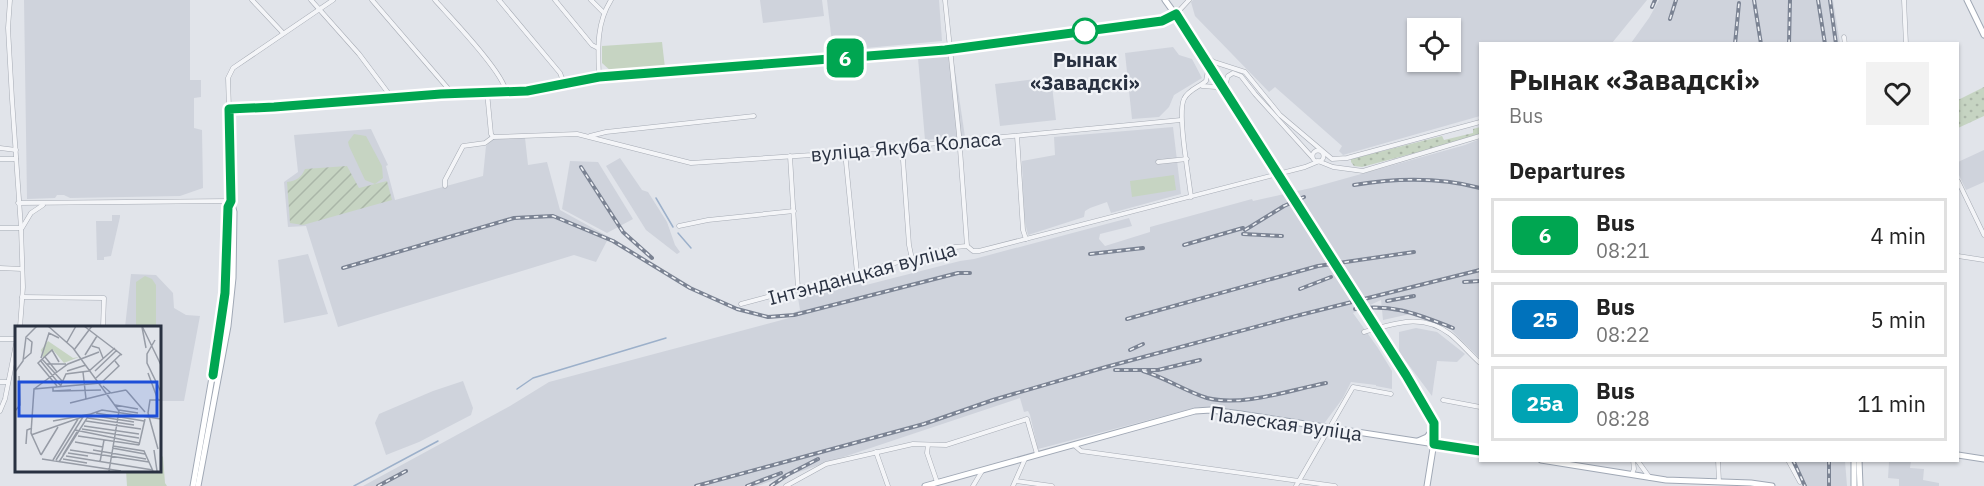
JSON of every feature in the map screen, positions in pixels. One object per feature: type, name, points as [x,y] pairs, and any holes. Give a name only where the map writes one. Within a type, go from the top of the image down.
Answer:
[{"type":"main road","points":[[1166,0],[1232,99],[1434,423],[1434,444],[1427,486]]},
{"type":"main road","points":[[1966,0],[1984,35]]},
{"type":"main road","points":[[193,486],[228,326],[234,212],[231,201],[229,109],[452,93],[527,91],[599,77],[951,49],[1162,21],[1176,14]]},
{"type":"main road","name":"Палеская вуліца","points":[[927,486],[1201,410],[1241,414],[1479,451]]},
{"type":"main road","points":[[198,486],[207,422]]},
{"type":"main road","points":[[1416,442],[1427,437],[1435,428]]},
{"type":"main road","points":[[1959,455],[1984,459]]},
{"type":"main road","points":[[1556,462],[1633,472],[1666,483],[1719,482],[1772,486]]},
{"type":"main road","points":[[1854,462],[1860,486]]},
{"type":"main road","points":[[1854,486],[1859,462]]},
{"type":"street","points":[[10,0],[8,28],[21,228],[20,326]]},
{"type":"street","points":[[252,0],[283,33]]},
{"type":"street","points":[[311,0],[371,68],[392,98]]},
{"type":"street","points":[[229,109],[228,78],[235,66],[333,0]]},
{"type":"street","points":[[372,0],[452,93]]},
{"type":"street","points":[[435,0],[492,67],[506,86],[506,92]]},
{"type":"street","points":[[499,0],[560,73],[565,84]]},
{"type":"street","points":[[555,0],[592,45],[598,48]]},
{"type":"street","points":[[591,0],[604,13]]},
{"type":"street","points":[[599,77],[600,26],[611,0]]},
{"type":"street","points":[[945,0],[960,140],[967,246]]},
{"type":"street","points":[[1176,14],[1189,0]]},
{"type":"street","points":[[1904,0],[1906,42]]},
{"type":"street","points":[[1844,37],[1845,42]]},
{"type":"street","points":[[1191,197],[1181,120],[1184,99],[1201,86],[1208,76],[1204,55]]},
{"type":"street","points":[[1204,55],[1214,62],[1245,72],[1280,115],[1328,158],[1341,159],[1479,122]]},
{"type":"street","points":[[1232,99],[1226,78],[1230,74],[1238,74],[1315,160],[1333,167],[1363,171],[1479,136]]},
{"type":"street","points":[[1201,86],[1216,87],[1232,99]]},
{"type":"street","points":[[487,92],[491,134],[494,137]]},
{"type":"street","points":[[445,186],[445,180],[464,146],[485,143],[494,137],[577,134],[589,136],[606,132],[754,116]]},
{"type":"street","name":"вуліца Якуба Коласа","points":[[589,136],[691,163],[845,152],[1181,120]]},
{"type":"street","points":[[1017,136],[1023,230],[1026,239]]},
{"type":"street","points":[[902,146],[912,259]]},
{"type":"street","points":[[0,148],[16,150]]},
{"type":"street","name":"Інтэнданцкая вуліца","points":[[741,304],[955,247],[967,246],[973,251],[979,251],[1191,197],[1305,166],[1315,160],[1314,151],[1321,151]]},
{"type":"street","points":[[1315,160],[1323,158],[1321,151]]},
{"type":"street","points":[[845,152],[857,273]]},
{"type":"street","points":[[790,156],[798,289]]},
{"type":"street","points":[[0,159],[16,159]]},
{"type":"street","points":[[1158,162],[1187,159]]},
{"type":"street","points":[[1959,183],[1984,235]]},
{"type":"street","points":[[18,203],[231,201]]},
{"type":"street","points":[[21,228],[31,213],[46,203]]},
{"type":"street","points":[[679,226],[708,220],[794,211]]},
{"type":"street","points":[[0,228],[21,228]]},
{"type":"street","points":[[1959,256],[1984,260]]},
{"type":"street","points":[[0,268],[22,269]]},
{"type":"street","points":[[22,297],[104,298],[103,326]]},
{"type":"street","points":[[1364,332],[1409,320],[1420,321],[1448,332],[1479,362]]},
{"type":"street","points":[[0,339],[15,341]]},
{"type":"street","points":[[0,411],[4,405],[15,346]]},
{"type":"street","points":[[0,382],[8,382]]},
{"type":"street","points":[[1296,486],[1353,387],[1391,394]]},
{"type":"street","points":[[1443,400],[1479,406]]},
{"type":"street","points":[[786,486],[825,464],[914,444],[946,445],[1027,419],[1037,454]]},
{"type":"street","points":[[1073,444],[1081,451],[1335,486]]},
{"type":"street","points":[[928,446],[927,453],[937,483]]},
{"type":"street","points":[[876,452],[888,486]]},
{"type":"street","points":[[1014,486],[1025,458]]},
{"type":"street","points":[[1633,472],[1635,462]]},
{"type":"street","points":[[1637,462],[1651,478]]},
{"type":"street","points":[[1718,462],[1719,482]]},
{"type":"street","points":[[1789,462],[1800,483]]},
{"type":"street","points":[[1633,472],[1638,467],[1643,468]]},
{"type":"street","points":[[973,486],[982,470]]},
{"type":"street","points":[[1016,481],[1052,486]]},
{"type":"shaded area","points":[[24,0],[190,0],[190,80],[201,80],[201,97],[194,98],[194,128],[202,130],[203,188],[180,196],[70,198],[57,195],[55,198],[27,199]]},
{"type":"shaded area","points":[[760,0],[822,0],[824,16],[763,23]]},
{"type":"shaded area","points":[[827,0],[939,0],[942,41],[833,51]]},
{"type":"shaded area","points":[[1193,0],[1647,0],[1613,42],[1479,42],[1479,116],[1343,155],[1339,151],[1342,146],[1275,87],[1269,92],[1195,16],[1191,2]]},
{"type":"shaded area","points":[[1659,0],[1833,0],[1840,42],[1632,42]]},
{"type":"shaded area","points":[[1173,47],[1179,55],[1192,59],[1202,78],[1174,95],[1169,107],[1159,117],[1132,119],[1125,53]]},
{"type":"shaded area","points":[[953,56],[965,137],[925,140],[918,58]]},
{"type":"shaded area","points":[[1051,77],[1056,120],[1000,126],[995,84]]},
{"type":"shaded area","points":[[1173,127],[1181,194],[1111,213],[1107,202],[1085,211],[1084,217],[1028,235],[1024,218],[1022,161],[1055,155],[1054,137]]},
{"type":"shaded area","points":[[371,129],[388,165],[386,166],[395,200],[483,176],[486,146],[494,138],[525,138],[528,165],[547,162],[560,210],[609,237],[596,262],[574,255],[338,327],[306,226],[288,227],[284,182],[298,172],[294,135]]},
{"type":"shaded area","points":[[1479,139],[1479,358],[1449,328],[1410,314],[1383,320],[1381,300],[1353,313],[1392,371],[1392,389],[1351,382],[1343,398],[1323,425],[1198,407],[1038,449],[1030,415],[1028,411],[1024,412],[1020,398],[757,486],[363,486],[510,406],[549,382],[793,317],[793,313],[800,310],[798,298],[865,280],[866,285],[974,259],[1129,218],[1132,226],[1100,234],[1099,239],[1105,246],[1150,232],[1150,227],[1252,199],[1253,201],[1311,188]]},
{"type":"shaded area","points":[[1984,150],[1984,182],[1966,190],[1959,175],[1959,162]]},
{"type":"shaded area","points":[[620,158],[642,190],[648,192],[667,222],[675,245],[680,252],[677,254],[646,230],[606,166]]},
{"type":"shaded area","points":[[570,161],[598,162],[633,219],[607,233],[562,209]]},
{"type":"shaded area","points":[[112,215],[120,215],[120,217],[111,256],[104,257],[104,260],[97,260],[96,221],[112,221]]},
{"type":"shaded area","points":[[308,254],[328,314],[284,323],[278,260]]},
{"type":"shaded area","points":[[131,274],[156,275],[173,293],[174,308],[186,315],[200,316],[184,401],[160,401],[160,326],[125,326]]},
{"type":"shaded area","points":[[1416,328],[1437,332],[1465,354],[1457,362],[1437,361],[1432,396],[1399,352],[1399,332]]},
{"type":"shaded area","points":[[463,381],[473,408],[471,415],[419,442],[386,455],[375,423],[379,414]]},
{"type":"shaded area","points":[[1792,462],[1845,462],[1847,486],[1803,486]]},
{"type":"shaded area","points":[[1889,462],[1911,462],[1910,468],[1924,469],[1923,480],[1939,483],[1939,486],[1899,486],[1899,479],[1888,478]]},
{"type":"green space","points":[[662,42],[665,68],[612,72],[602,63],[602,46]]},
{"type":"green space","points":[[1984,87],[1984,116],[1959,128],[1959,100]]},
{"type":"green space","points":[[1479,127],[1479,135],[1475,137],[1362,167],[1354,166],[1351,162],[1351,159],[1442,136],[1444,140],[1473,133],[1473,129]]},
{"type":"green space","points":[[354,134],[366,136],[382,166],[383,178],[375,184],[365,180],[349,146],[348,142]]},
{"type":"green space","points":[[347,166],[359,188],[387,181],[392,200],[303,225],[290,223],[287,182],[298,178],[305,169]]},
{"type":"green space","points":[[1174,175],[1176,190],[1132,197],[1130,181]]},
{"type":"green space","points":[[145,276],[152,279],[156,285],[156,326],[136,326],[136,282]]},
{"type":"green space","points":[[160,454],[163,457],[167,486],[127,486],[126,471],[160,471]]},
{"type":"waterway","points":[[656,198],[673,227]]},
{"type":"waterway","points":[[678,233],[691,248]]},
{"type":"waterway","points":[[517,389],[533,378],[666,338]]},
{"type":"waterway","points":[[354,486],[438,441]]},
{"type":"railway","points":[[1652,7],[1655,0]]},
{"type":"railway","points":[[1670,19],[1676,0]]},
{"type":"railway","points":[[1754,0],[1761,42]]},
{"type":"railway","points":[[1789,42],[1790,0]]},
{"type":"railway","points":[[1818,0],[1825,42]]},
{"type":"railway","points":[[1830,0],[1836,42]]},
{"type":"railway","points":[[1735,42],[1739,3]]},
{"type":"railway","points":[[581,167],[623,232],[652,258]]},
{"type":"railway","points":[[1354,185],[1386,181],[1433,180],[1479,188]]},
{"type":"railway","points":[[1245,230],[1284,206],[1304,197]]},
{"type":"railway","points":[[343,268],[514,218],[553,216],[613,241],[690,288],[737,309],[768,317],[794,315],[958,273],[970,273]]},
{"type":"railway","points":[[1184,245],[1243,228]]},
{"type":"railway","points":[[1243,234],[1282,236]]},
{"type":"railway","points":[[1090,254],[1143,248]]},
{"type":"railway","points":[[1127,319],[1318,266],[1414,252]]},
{"type":"railway","points":[[696,486],[924,424],[993,400],[1106,367],[1479,270]]},
{"type":"railway","points":[[1300,289],[1331,277]]},
{"type":"railway","points":[[1464,282],[1479,281]]},
{"type":"railway","points":[[1387,301],[1414,296]]},
{"type":"railway","points":[[1355,309],[1393,309],[1453,328]]},
{"type":"railway","points":[[1130,350],[1143,344]]},
{"type":"railway","points":[[1115,370],[1158,370],[1200,360]]},
{"type":"railway","points":[[1143,371],[1207,398],[1221,400],[1251,399],[1326,383]]},
{"type":"railway","points":[[771,486],[818,459]]},
{"type":"railway","points":[[1794,462],[1805,486]]},
{"type":"railway","points":[[1829,462],[1829,486]]},
{"type":"railway","points":[[378,486],[406,471]]},
{"type":"railway","points":[[747,486],[781,473]]},
{"type":"bus line","name":"6","points":[[213,375],[225,293],[228,207],[231,201],[229,109],[441,94],[520,92],[599,77],[945,50],[1162,21],[1176,14],[1406,375],[1434,423],[1434,444],[1479,451]]},
{"type":"place","name":"Рынак «Завадскі»","points":[[1085,31]]}]
